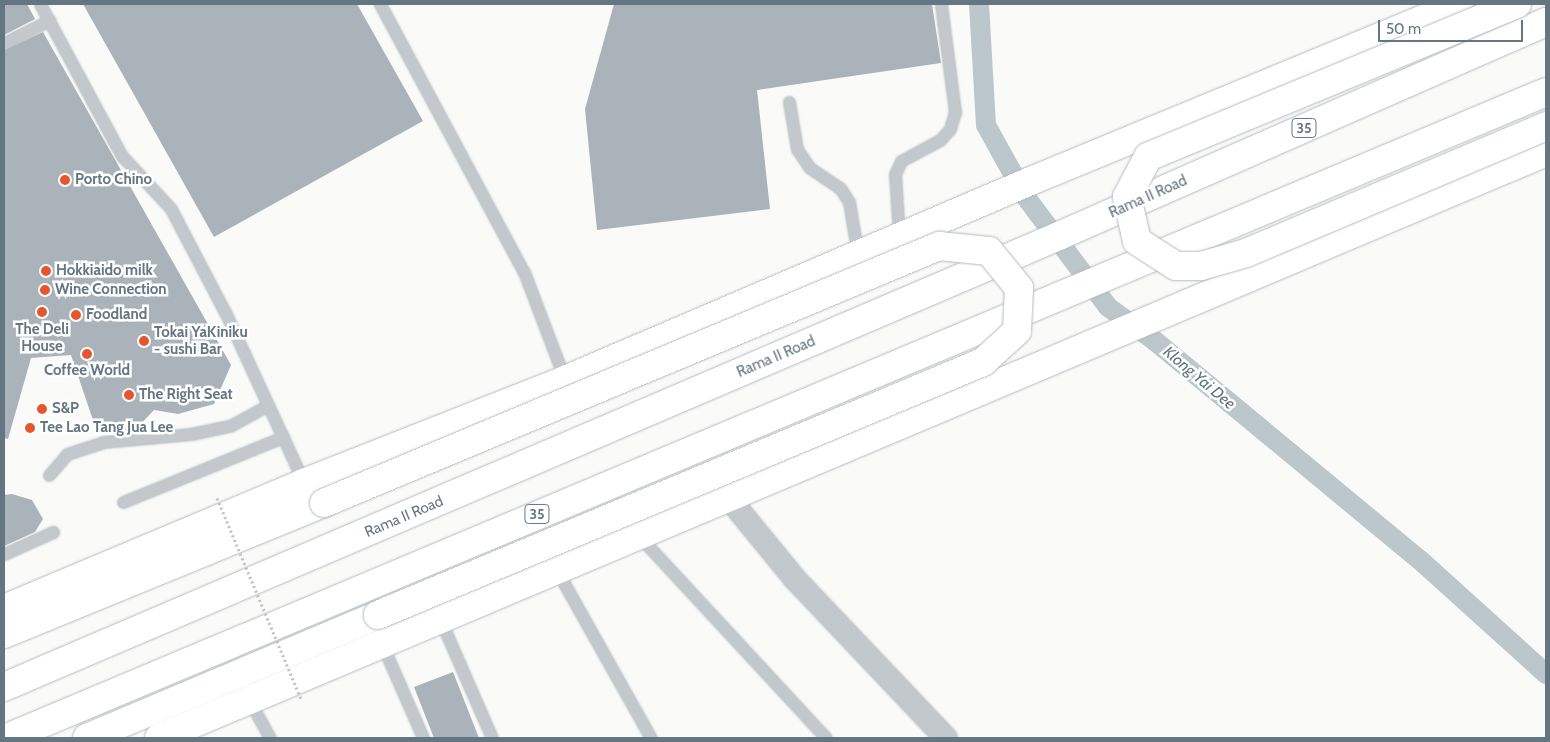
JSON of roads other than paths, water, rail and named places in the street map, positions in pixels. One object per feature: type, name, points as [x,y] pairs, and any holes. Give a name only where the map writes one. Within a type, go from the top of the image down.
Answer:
[{"type":"main road","points":[[4,609],[304,483],[565,380],[1033,180],[1459,4]]},
{"type":"main road","points":[[1517,4],[1148,157],[1127,197],[1137,241],[1176,266],[1201,266],[1246,253],[1546,126]]},
{"type":"main road","name":"Rama II Road","points":[[4,687],[1050,240],[1546,22]]},
{"type":"main road","name":"35","points":[[7,738],[1068,291],[1546,92]]},
{"type":"main road","points":[[159,738],[1122,329],[1546,152]]},
{"type":"main road","points":[[4,634],[324,503],[938,246],[989,251],[1019,288],[1017,331],[983,362],[87,738]]},
{"type":"street","points":[[727,496],[794,578],[946,738]]},
{"type":"lane","points":[[40,4],[122,156],[171,209],[226,314],[304,483]]},
{"type":"lane","points":[[380,4],[524,272],[565,380]]},
{"type":"lane","points":[[900,237],[895,174],[901,161],[940,140],[950,129],[955,112],[941,4]]},
{"type":"lane","points":[[4,43],[50,20]]},
{"type":"lane","points":[[789,102],[797,149],[810,168],[840,188],[849,202],[858,255]]},
{"type":"lane","points":[[49,475],[67,454],[103,442],[191,434],[230,426],[268,405]]},
{"type":"lane","points":[[123,502],[284,438]]},
{"type":"lane","points":[[4,554],[53,532]]},
{"type":"lane","points":[[638,534],[826,738]]},
{"type":"lane","points":[[556,569],[651,738]]},
{"type":"lane","points":[[440,619],[492,738]]},
{"type":"lane","points":[[382,644],[424,738]]},
{"type":"lane","points":[[249,700],[270,738]]},
{"type":"waterway","name":"Klong Yai Dee","points":[[979,4],[986,125],[1025,196],[1108,307],[1155,341],[1420,560],[1546,674]]},
{"type":"place","name":"Porto Chino","points":[[65,180]]},
{"type":"place","name":"Hokkiaido milk","points":[[46,271]]},
{"type":"place","name":"Wine Connection","points":[[45,290]]},
{"type":"place","name":"The Deli House","points":[[42,312]]},
{"type":"place","name":"Foodland","points":[[76,315]]},
{"type":"place","name":"Tokai YaKiniku - sushi Bar","points":[[144,341]]},
{"type":"place","name":"Coffee World","points":[[87,354]]},
{"type":"place","name":"The Right Seat","points":[[129,395]]},
{"type":"place","name":"S&P","points":[[42,409]]},
{"type":"place","name":"Tee Lao Tang Jua Lee","points":[[30,428]]}]
